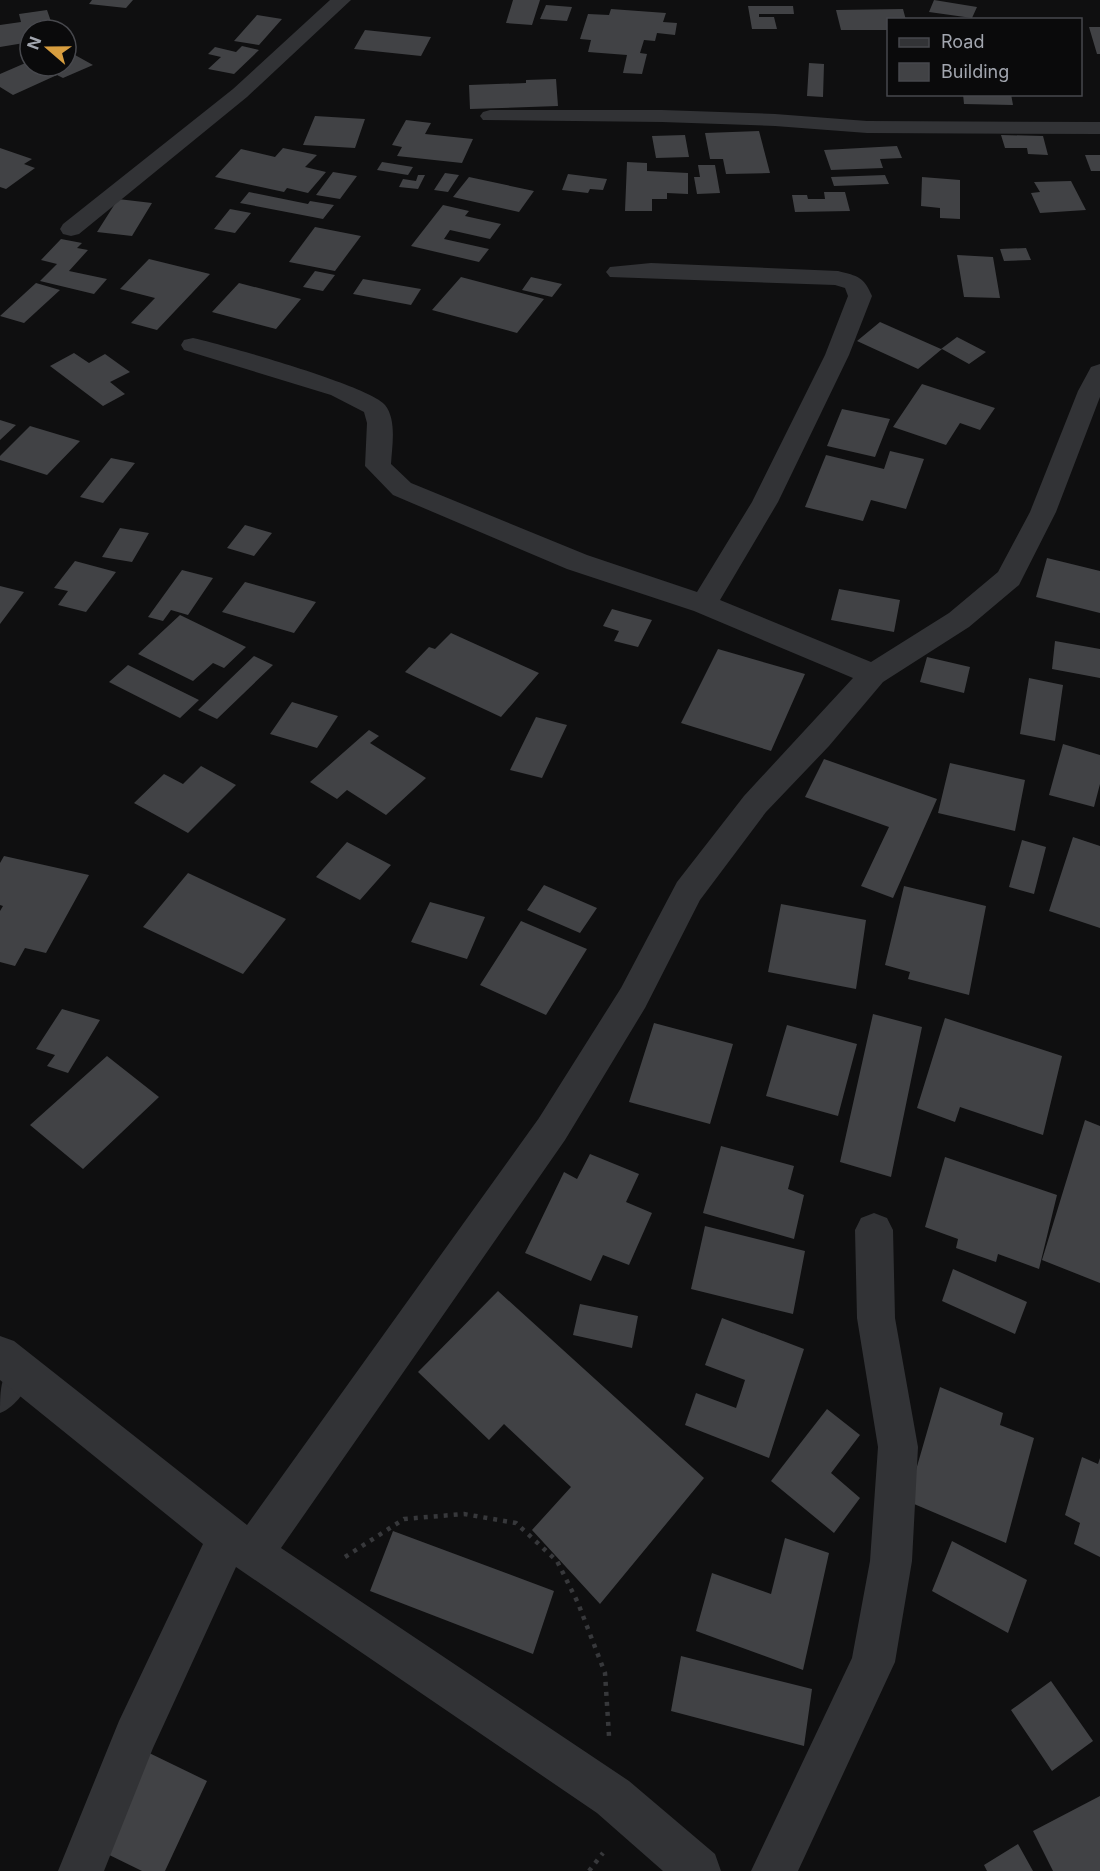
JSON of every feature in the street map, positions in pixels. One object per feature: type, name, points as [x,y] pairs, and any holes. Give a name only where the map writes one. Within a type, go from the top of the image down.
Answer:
[{"type":"street","points":[[71,229],[240,93],[341,0]]},
{"type":"street","points":[[490,116],[719,117],[867,127],[1100,128]]},
{"type":"street","points":[[618,272],[651,270],[838,278],[855,284],[860,296],[837,355],[765,502],[704,604]]},
{"type":"street","points":[[193,345],[340,390],[375,408],[380,423],[378,466],[402,489],[577,562],[704,604],[873,675]]},
{"type":"street","points":[[81,1871],[135,1737],[240,1545],[552,1129],[633,998],[688,891],[755,804],[819,738],[873,675],[959,620],[1009,578],[1043,512],[1090,391],[1100,372]]},
{"type":"street","points":[[774,1871],[873,1662],[891,1561],[898,1447],[876,1318],[874,1230]]},
{"type":"street","points":[[7,1376],[240,1545],[613,1797],[698,1871]]},
{"type":"path","points":[[300,1586],[404,1519],[464,1514],[516,1523],[557,1561],[578,1603],[605,1673],[613,1797]]},
{"type":"building","points":[[92,0],[133,0],[126,8],[89,4]]},
{"type":"building","points":[[513,0],[540,0],[532,25],[506,23]]},
{"type":"building","points":[[934,0],[977,7],[972,18],[929,12]]},
{"type":"building","points":[[546,5],[572,7],[567,21],[540,19]]},
{"type":"building","points":[[748,6],[793,6],[794,14],[759,14],[759,17],[774,17],[777,29],[752,29]]},
{"type":"building","points":[[611,9],[666,13],[663,22],[677,23],[675,35],[657,33],[655,41],[644,40],[640,53],[647,54],[642,74],[623,73],[627,55],[588,52],[591,40],[580,39],[588,14],[609,15]]},
{"type":"building","points":[[903,9],[905,18],[887,18],[887,30],[841,30],[836,10]]},
{"type":"building","points":[[47,10],[50,18],[20,18],[19,14]]},
{"type":"building","points":[[257,15],[282,19],[259,45],[234,41]]},
{"type":"building","points":[[18,22],[18,44],[0,47],[0,25]]},
{"type":"building","points":[[1089,27],[1100,27],[1100,54],[1097,54]]},
{"type":"building","points":[[365,30],[431,37],[421,56],[354,49]]},
{"type":"building","points":[[242,46],[259,50],[234,74],[208,69],[221,57],[208,54],[215,47],[236,52]]},
{"type":"building","points":[[78,57],[93,65],[78,72]]},
{"type":"building","points":[[809,63],[824,64],[823,97],[807,96]]},
{"type":"building","points":[[18,66],[18,78],[50,78],[13,95],[0,87],[0,74]]},
{"type":"building","points":[[556,79],[558,106],[470,109],[469,85],[526,83],[526,80]]},
{"type":"building","points":[[963,96],[1011,96],[1013,105],[964,104]]},
{"type":"building","points":[[315,116],[365,119],[355,148],[303,145]]},
{"type":"building","points":[[406,120],[431,123],[425,134],[473,139],[462,163],[397,156],[402,147],[392,145]]},
{"type":"building","points":[[759,131],[770,173],[726,174],[723,159],[710,159],[705,133]]},
{"type":"building","points":[[685,135],[689,157],[656,158],[652,136]]},
{"type":"building","points":[[1001,135],[1043,136],[1048,155],[1028,154],[1027,148],[1005,148]]},
{"type":"building","points":[[897,146],[902,158],[880,159],[883,168],[831,170],[824,150]]},
{"type":"building","points":[[0,148],[32,159],[24,164],[35,168],[6,189],[0,187]]},
{"type":"building","points":[[283,148],[317,155],[305,167],[326,172],[308,193],[287,188],[284,192],[215,177],[241,149],[275,157]]},
{"type":"building","points":[[1085,155],[1100,155],[1100,171],[1091,171]]},
{"type":"building","points":[[382,162],[413,167],[408,175],[377,170]]},
{"type":"building","points":[[627,162],[647,163],[647,171],[688,173],[688,194],[667,193],[667,199],[652,199],[652,211],[625,211]]},
{"type":"building","points":[[698,165],[715,165],[720,193],[697,194],[694,177],[700,177]]},
{"type":"building","points":[[333,172],[357,176],[340,199],[316,195]]},
{"type":"building","points":[[445,173],[459,175],[448,192],[434,190]]},
{"type":"building","points":[[568,174],[607,179],[603,190],[590,189],[588,193],[562,190]]},
{"type":"building","points":[[418,175],[425,175],[418,189],[399,187],[403,179],[416,181]]},
{"type":"building","points":[[885,175],[889,184],[834,186],[831,177]]},
{"type":"building","points":[[469,177],[534,191],[519,212],[453,197]]},
{"type":"building","points":[[922,177],[960,180],[960,219],[940,218],[940,208],[921,206]]},
{"type":"building","points":[[1071,181],[1086,210],[1040,213],[1031,193],[1040,192],[1034,182]]},
{"type":"building","points":[[249,192],[308,204],[310,201],[334,205],[323,219],[240,203]]},
{"type":"building","points":[[824,192],[845,192],[850,211],[795,212],[792,195],[807,195],[808,199],[825,199]]},
{"type":"building","points":[[118,199],[152,203],[132,236],[97,232]]},
{"type":"building","points":[[443,205],[469,211],[465,216],[501,224],[490,239],[450,230],[444,239],[489,249],[479,262],[411,246]]},
{"type":"building","points":[[230,209],[251,213],[235,233],[214,229]]},
{"type":"building","points":[[315,227],[361,236],[335,271],[289,262]]},
{"type":"building","points":[[61,239],[82,243],[77,248],[88,250],[69,271],[107,279],[94,294],[40,281],[57,264],[41,260]]},
{"type":"building","points":[[1026,248],[1031,260],[1004,261],[1000,249]]},
{"type":"building","points":[[957,255],[993,257],[1000,298],[964,297]]},
{"type":"building","points":[[149,259],[210,274],[157,330],[131,323],[155,298],[120,289]]},
{"type":"building","points":[[315,271],[335,275],[323,291],[303,287]]},
{"type":"building","points":[[461,277],[544,299],[517,333],[432,310]]},
{"type":"building","points":[[531,277],[562,284],[552,297],[522,290]]},
{"type":"building","points":[[363,279],[421,289],[411,305],[353,294]]},
{"type":"building","points":[[36,283],[60,290],[24,323],[0,316]]},
{"type":"building","points":[[239,283],[301,299],[276,329],[212,312]]},
{"type":"building","points":[[880,322],[941,349],[957,337],[986,352],[969,364],[942,349],[918,369],[857,341]]},
{"type":"building","points":[[74,353],[89,363],[105,354],[130,372],[110,382],[125,394],[103,406],[50,366]]},
{"type":"building","points":[[922,384],[995,408],[980,430],[960,423],[946,445],[893,427]]},
{"type":"building","points":[[842,409],[890,419],[875,457],[827,446]]},
{"type":"building","points":[[0,420],[16,425],[0,440]]},
{"type":"building","points":[[30,426],[80,441],[47,475],[0,460],[0,456]]},
{"type":"building","points":[[890,451],[924,459],[906,509],[871,500],[863,521],[805,507],[826,455],[884,469]]},
{"type":"building","points":[[111,458],[135,463],[103,503],[80,497]]},
{"type":"building","points":[[245,525],[272,533],[254,556],[227,548]]},
{"type":"building","points":[[120,528],[149,533],[132,562],[102,557]]},
{"type":"building","points":[[1047,558],[1100,571],[1100,613],[1036,597]]},
{"type":"building","points":[[75,561],[116,572],[86,612],[58,605],[68,591],[54,588]]},
{"type":"building","points":[[182,570],[213,578],[188,615],[171,610],[163,621],[148,617]]},
{"type":"building","points":[[245,582],[316,602],[294,633],[222,612]]},
{"type":"building","points":[[0,586],[24,592],[0,624]]},
{"type":"building","points":[[839,589],[900,600],[894,632],[831,620]]},
{"type":"building","points":[[612,609],[652,620],[638,647],[614,641],[619,631],[603,626]]},
{"type":"building","points":[[180,615],[246,647],[224,668],[213,663],[193,681],[138,654]]},
{"type":"building","points":[[451,633],[539,673],[501,717],[405,672],[429,647],[435,649]]},
{"type":"building","points":[[1055,641],[1100,649],[1100,678],[1052,669]]},
{"type":"building","points":[[718,649],[805,674],[771,751],[681,723]]},
{"type":"building","points":[[254,656],[273,665],[217,719],[198,710]]},
{"type":"building","points":[[927,657],[970,667],[964,693],[920,682]]},
{"type":"building","points":[[128,665],[199,700],[180,718],[109,682]]},
{"type":"building","points":[[1029,678],[1063,685],[1055,741],[1020,734]]},
{"type":"building","points":[[292,702],[338,716],[317,748],[270,734]]},
{"type":"building","points":[[536,717],[567,725],[542,778],[510,770]]},
{"type":"building","points":[[369,730],[379,736],[370,743],[426,778],[386,815],[347,790],[337,799],[310,782]]},
{"type":"building","points":[[1063,744],[1100,755],[1100,784],[1094,807],[1049,795]]},
{"type":"building","points":[[824,759],[937,799],[893,898],[861,886],[889,827],[805,797]]},
{"type":"building","points":[[950,763],[1025,780],[1015,831],[938,813]]},
{"type":"building","points":[[201,766],[236,785],[188,833],[134,803],[164,774],[183,784]]},
{"type":"building","points":[[1073,837],[1100,846],[1100,928],[1049,911]]},
{"type":"building","points":[[1022,840],[1046,847],[1034,894],[1009,887]]},
{"type":"building","points":[[347,842],[391,865],[360,900],[316,877]]},
{"type":"building","points":[[4,856],[89,875],[46,953],[25,948],[15,966],[0,962],[0,911],[3,906],[0,905],[0,863]]},
{"type":"building","points":[[188,873],[286,919],[243,974],[143,927]]},
{"type":"building","points":[[544,885],[597,908],[580,933],[527,910]]},
{"type":"building","points":[[904,886],[986,906],[969,995],[908,979],[910,972],[885,965]]},
{"type":"building","points":[[430,902],[485,917],[467,959],[411,942]]},
{"type":"building","points":[[781,904],[866,920],[856,989],[768,972]]},
{"type":"building","points":[[521,921],[587,949],[546,1015],[480,985]]},
{"type":"building","points":[[62,1009],[100,1020],[68,1073],[47,1066],[55,1055],[36,1049]]},
{"type":"building","points":[[873,1014],[922,1027],[891,1177],[840,1162]]},
{"type":"building","points":[[945,1018],[1062,1056],[1043,1135],[960,1107],[955,1122],[917,1108]]},
{"type":"building","points":[[654,1023],[733,1044],[710,1124],[629,1102]]},
{"type":"building","points":[[787,1025],[857,1044],[838,1116],[766,1096]]},
{"type":"building","points":[[107,1056],[159,1097],[83,1169],[30,1125]]},
{"type":"building","points":[[1085,1120],[1100,1126],[1100,1283],[1042,1260]]},
{"type":"building","points":[[721,1146],[794,1166],[788,1189],[804,1195],[794,1239],[703,1213]]},
{"type":"building","points":[[590,1154],[639,1174],[626,1202],[652,1213],[629,1265],[603,1255],[591,1281],[525,1253],[564,1172],[577,1179]]},
{"type":"building","points":[[945,1157],[1057,1195],[1039,1269],[998,1254],[996,1262],[956,1248],[958,1239],[925,1227]]},
{"type":"building","points":[[705,1226],[805,1251],[793,1314],[691,1289]]},
{"type":"building","points":[[953,1269],[1027,1302],[1015,1334],[942,1301]]},
{"type":"building","points":[[498,1291],[704,1478],[600,1604],[532,1530],[571,1487],[504,1424],[489,1440],[418,1372]]},
{"type":"building","points":[[580,1304],[638,1316],[632,1348],[573,1335]]},
{"type":"building","points":[[722,1318],[804,1349],[769,1458],[685,1425],[696,1393],[736,1408],[745,1380],[705,1365]]},
{"type":"building","points":[[940,1387],[1003,1413],[1000,1425],[1034,1438],[1006,1543],[907,1501]]},
{"type":"building","points":[[827,1409],[860,1435],[831,1473],[860,1498],[834,1533],[771,1481]]},
{"type":"building","points":[[1082,1457],[1098,1464],[1100,1458],[1100,1557],[1074,1544],[1080,1523],[1065,1515]]},
{"type":"building","points":[[393,1531],[554,1591],[533,1654],[370,1591]]},
{"type":"building","points":[[785,1538],[829,1553],[803,1670],[696,1631],[712,1573],[771,1594]]},
{"type":"building","points":[[952,1541],[1027,1580],[1008,1633],[932,1591]]},
{"type":"building","points":[[681,1656],[812,1689],[804,1746],[671,1711]]},
{"type":"building","points":[[1051,1681],[1093,1741],[1052,1771],[1011,1710]]},
{"type":"building","points":[[143,1750],[207,1781],[165,1871],[142,1871],[95,1848]]},
{"type":"building","points":[[1100,1796],[1100,1871],[1053,1871],[1033,1831]]},
{"type":"building","points":[[1018,1844],[1033,1871],[987,1871],[984,1865]]}]
